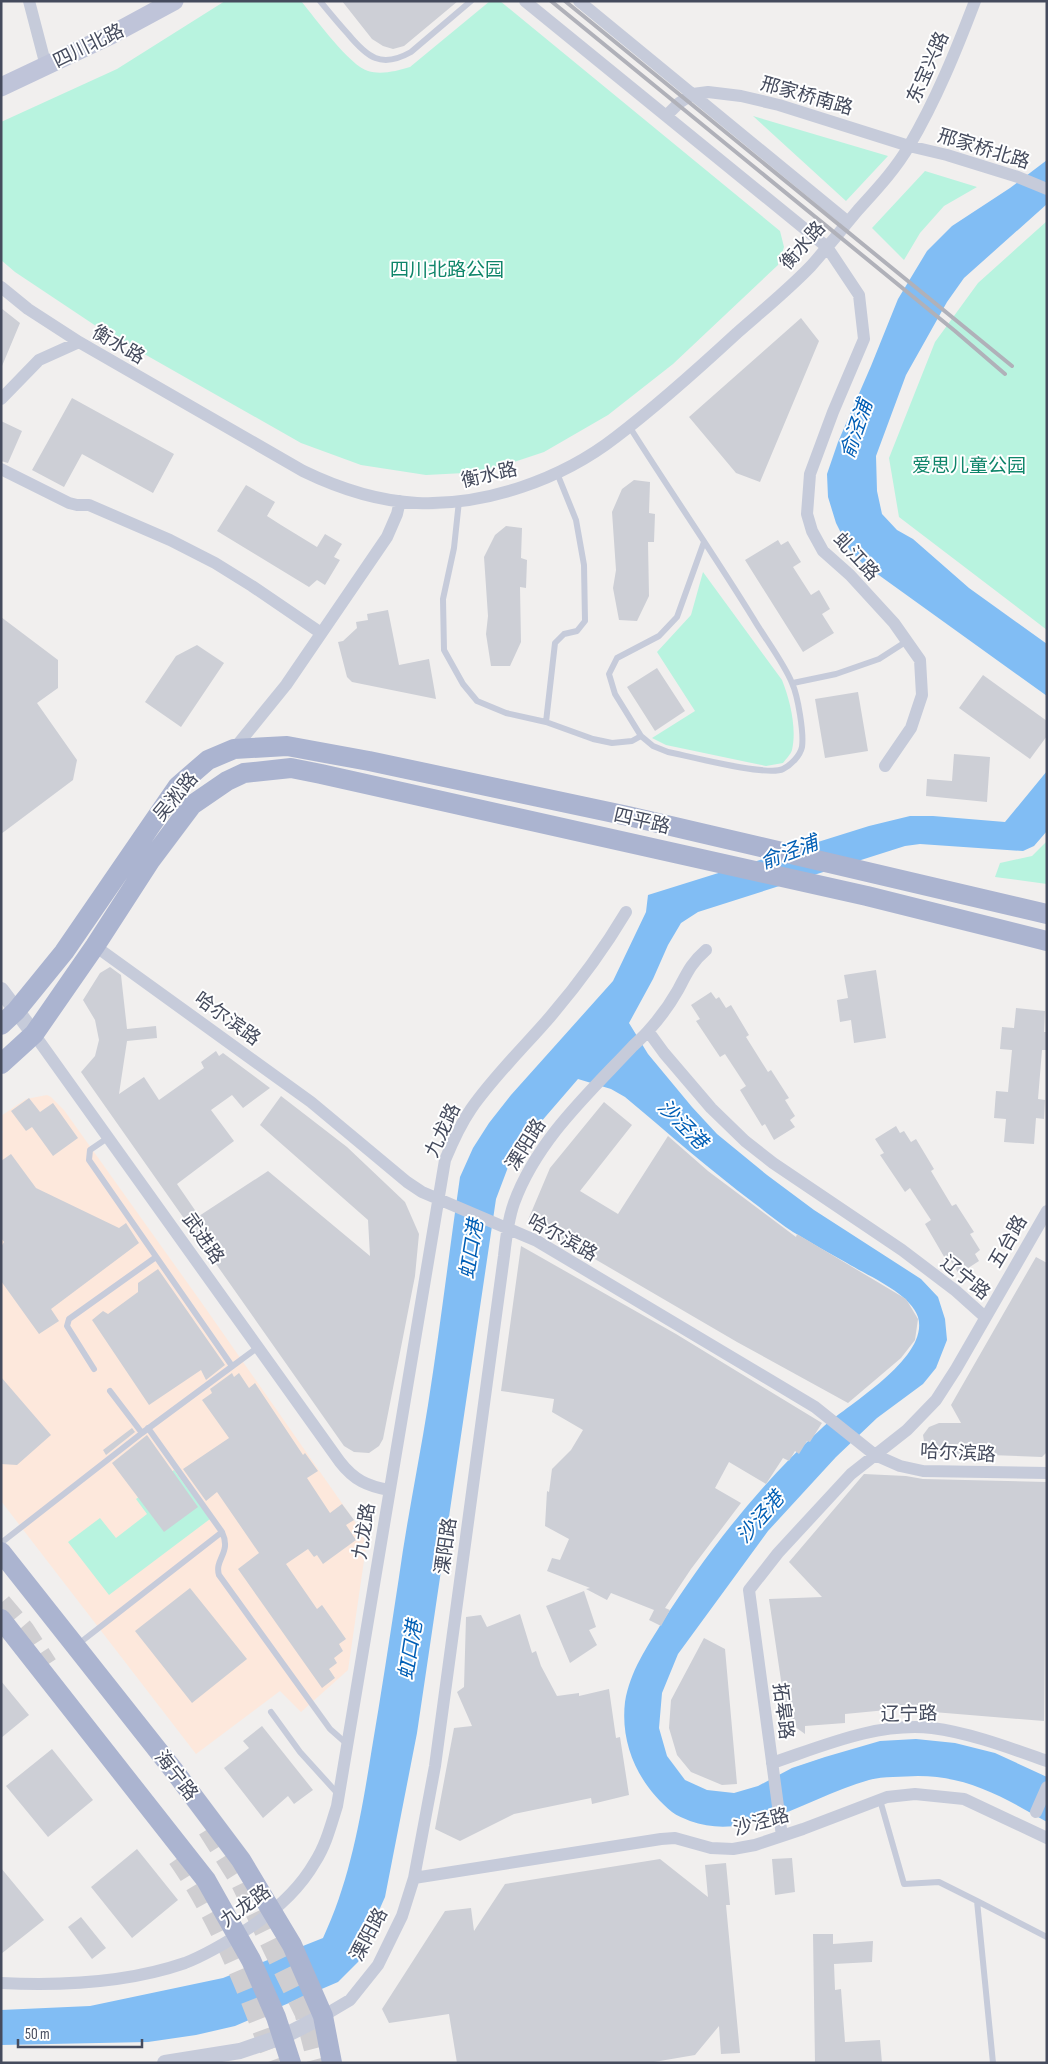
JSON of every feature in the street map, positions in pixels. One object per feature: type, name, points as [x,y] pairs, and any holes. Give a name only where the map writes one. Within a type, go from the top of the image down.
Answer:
[{"type":"main road","name":"四川北路","points":[[1,87],[174,1]]},
{"type":"main road","name":"四平路","points":[[234,749],[287,746],[360,759],[628,816],[1047,914]]},
{"type":"main road","name":"吴淞路","points":[[8,1018],[64,952],[178,786],[208,760],[234,749]]},
{"type":"main road","name":"四平路","points":[[244,774],[292,768],[867,896],[1047,941]]},
{"type":"main road","name":"吴淞路","points":[[1,1064],[34,1034],[95,946],[150,861],[192,805],[210,791],[244,774]]},
{"type":"main road","name":"海宁路","points":[[1,1552],[175,1772],[241,1860],[292,1944],[320,2010],[332,2063]]},
{"type":"main road","points":[[1,1619],[206,1880],[252,1960],[284,2036],[291,2063]]},
{"type":"street","points":[[29,1],[46,66]]},
{"type":"street","points":[[525,1],[666,116],[679,103],[693,94]]},
{"type":"street","points":[[579,1],[848,222]]},
{"type":"street","name":"东宝兴路","points":[[909,146],[944,79],[974,1]]},
{"type":"street","name":"邢家桥南路","points":[[693,94],[720,93],[779,105],[909,146]]},
{"type":"street","name":"虬江路","points":[[666,116],[826,247],[859,295],[864,339],[833,412],[810,474],[807,514],[812,531],[823,550],[850,575],[894,623],[920,660],[922,695],[911,728],[885,766]]},
{"type":"street","name":"邢家桥北路","points":[[909,146],[947,155],[1047,189]]},
{"type":"street","name":"衡水路","points":[[1,287],[28,309],[78,342],[303,471],[339,486],[400,501],[417,503],[459,501],[496,494],[557,473],[616,438],[687,378],[810,266],[888,176],[909,146]]},
{"type":"street","points":[[1,399],[39,360],[78,342]]},
{"type":"street","points":[[1,469],[69,502],[77,505],[89,505],[186,548],[252,586],[321,633]]},
{"type":"street","name":"吴淞路","points":[[234,749],[262,717],[387,537],[397,514],[400,501]]},
{"type":"street","name":"九龙路","points":[[1,1983],[42,1985],[84,1983],[161,1970],[208,1953],[273,1912],[301,1882],[315,1862],[328,1836],[339,1794],[445,1160],[458,1131],[471,1109],[516,1053],[580,981],[602,952],[626,912]]},
{"type":"street","name":"哈尔滨路","points":[[95,946],[311,1102],[407,1182],[437,1200],[537,1241],[814,1407],[833,1420],[875,1455],[900,1466],[923,1471],[1047,1473]]},
{"type":"street","name":"溧阳路","points":[[167,2063],[240,2050],[284,2036],[320,2010],[350,2000],[378,1965],[402,1916],[414,1878],[435,1766],[502,1226],[544,1145],[567,1116],[644,1035],[670,1004],[688,970],[706,950]]},
{"type":"street","name":"武进路","points":[[1,990],[8,1018],[34,1034],[347,1471],[372,1487],[389,1490]]},
{"type":"street","name":"辽宁路","points":[[644,1035],[664,1053],[710,1108],[745,1141],[773,1163],[902,1250],[949,1286],[985,1317],[936,1400],[907,1430],[851,1474],[778,1553],[749,1590]]},
{"type":"street","name":"五台路","points":[[985,1317],[1047,1211]]},
{"type":"street","name":"拓皋路","points":[[749,1590],[782,1836]]},
{"type":"street","name":"辽宁路","points":[[772,1763],[861,1734],[882,1730],[917,1728],[933,1728],[971,1736],[1047,1761]]},
{"type":"street","points":[[1036,1812],[1047,1787]]},
{"type":"street","name":"沙泾路","points":[[414,1878],[661,1839],[675,1838],[711,1848],[734,1849],[755,1845],[782,1836],[887,1797],[915,1794],[964,1799],[1047,1838]]},
{"type":"lane","points":[[320,1],[367,55],[388,60],[411,52],[471,1]]},
{"type":"lane","points":[[629,426],[704,542],[792,684],[801,722],[802,748],[792,764],[781,771],[763,771],[668,752],[653,746],[641,736],[615,694],[609,674],[617,658],[659,636],[677,617],[704,542]]},
{"type":"lane","points":[[546,722],[555,642],[564,634],[577,630],[585,621],[584,565],[576,520],[557,473]]},
{"type":"lane","points":[[459,501],[454,548],[443,599],[444,650],[464,684],[477,701],[506,713],[546,722],[612,743],[632,741],[641,736]]},
{"type":"lane","points":[[792,684],[836,674],[879,659],[907,641]]},
{"type":"lane","points":[[109,1137],[90,1150],[89,1160],[232,1366]]},
{"type":"lane","points":[[94,1369],[67,1326],[69,1319],[156,1257]]},
{"type":"lane","points":[[1,1543],[148,1428],[258,1348]]},
{"type":"lane","points":[[110,1391],[142,1433]]},
{"type":"lane","points":[[148,1428],[222,1532],[226,1545],[219,1565],[219,1575],[330,1729],[347,1744]]},
{"type":"lane","points":[[75,1647],[222,1532]]},
{"type":"lane","points":[[271,1712],[300,1752],[339,1794]]},
{"type":"lane","points":[[880,1800],[904,1884],[939,1882],[1047,1937]]},
{"type":"lane","points":[[976,1900],[993,2063]]},
{"type":"shaded area","points":[[47,1095],[64,1110],[199,1299],[360,1529],[364,1538],[366,1547],[348,1670],[301,1712],[280,1691],[196,1754],[1,1501],[1,1134],[3,1132],[1,1129],[1,1116],[26,1099]]},
{"type":"green space","name":"四川北路公园","points":[[225,1],[301,1],[352,60],[368,71],[384,73],[410,67],[490,1],[500,1],[780,231],[784,247],[778,265],[673,364],[608,415],[544,452],[484,472],[426,475],[361,465],[301,443],[102,330],[15,272],[1,260],[1,122],[117,69]]},
{"type":"green space","points":[[753,116],[888,156],[846,201]]},
{"type":"green space","points":[[925,171],[977,187],[944,206],[920,233],[904,260],[872,228]]},
{"type":"green space","name":"爱思儿童公园","points":[[1047,221],[1047,630],[899,517],[889,458],[935,342],[978,283]]},
{"type":"green space","points":[[703,572],[782,680],[788,696],[794,733],[792,750],[783,763],[766,766],[666,745],[652,738],[695,711],[657,652],[691,615]]},
{"type":"green space","points":[[1047,841],[1047,884],[995,877],[1000,863],[1032,856]]},
{"type":"green space","points":[[174,1470],[210,1519],[109,1595],[68,1542],[100,1518],[116,1538],[147,1514],[136,1499]]},
{"type":"water","name":"俞泾浦","points":[[1047,160],[1047,204],[964,278],[947,302],[906,375],[876,456],[877,491],[882,514],[897,530],[913,539],[969,588],[1047,644],[1047,696],[862,563],[849,549],[836,523],[828,497],[827,474],[838,442],[898,299],[927,251],[952,226],[1010,188]]},
{"type":"water","points":[[1047,771],[1047,831],[1034,846],[1023,851],[920,844],[905,846],[698,912],[681,923],[629,1023],[648,1054],[717,1134],[814,1210],[921,1279],[938,1297],[945,1319],[947,1340],[936,1368],[923,1384],[877,1418],[836,1457],[768,1531],[678,1654],[662,1693],[659,1728],[667,1756],[685,1780],[707,1790],[734,1793],[758,1786],[792,1768],[880,1741],[916,1739],[955,1743],[995,1753],[1047,1777],[1047,1822],[1001,1797],[970,1784],[936,1777],[918,1776],[887,1777],[869,1780],[758,1822],[735,1826],[713,1826],[690,1821],[674,1813],[660,1801],[641,1777],[629,1749],[624,1718],[625,1702],[635,1670],[651,1640],[698,1569],[756,1495],[799,1449],[834,1418],[867,1394],[899,1364],[912,1348],[918,1333],[918,1317],[914,1308],[898,1293],[877,1279],[793,1232],[774,1218],[705,1164],[625,1097],[611,1089],[578,1079],[540,1123],[510,1162],[496,1199],[417,1733],[385,1897],[377,1915],[370,1941],[358,1962],[338,1982],[235,2026],[196,2035],[148,2042],[1,2045],[1,2010],[90,2006],[223,1978],[323,1938],[347,1871],[363,1801],[437,1348],[460,1177],[473,1148],[489,1123],[511,1095],[613,981],[646,912],[648,895],[869,826],[910,816],[1005,822]]},
{"type":"building","points":[[342,1],[458,1],[404,46],[393,49],[383,46],[372,39]]},
{"type":"building","points":[[1,308],[20,323],[2,366],[1,366]]},
{"type":"building","points":[[801,318],[819,341],[760,482],[736,473],[689,417]]},
{"type":"building","points":[[72,398],[174,454],[153,493],[82,454],[64,487],[32,470]]},
{"type":"building","points":[[1,421],[22,431],[8,463],[1,461]]},
{"type":"building","points":[[634,480],[650,482],[649,513],[655,514],[654,542],[648,542],[649,596],[637,621],[619,620],[613,588],[616,570],[612,512],[622,489]]},
{"type":"building","points":[[246,485],[275,502],[267,516],[281,525],[317,547],[325,534],[342,544],[334,557],[340,560],[325,585],[317,580],[309,587],[217,531]]},
{"type":"building","points":[[506,526],[522,528],[521,558],[527,560],[526,588],[520,587],[521,642],[510,666],[491,666],[486,634],[488,616],[484,557],[495,535]]},
{"type":"building","points":[[778,540],[781,545],[788,541],[801,562],[793,567],[811,595],[819,590],[830,609],[822,614],[834,633],[803,652],[745,560]]},
{"type":"building","points":[[388,610],[399,665],[429,659],[436,699],[352,682],[347,677],[338,642],[343,641],[357,628],[356,622],[368,620],[367,614]]},
{"type":"building","points":[[1,617],[58,660],[58,688],[37,703],[77,760],[73,780],[1,834]]},
{"type":"building","points":[[197,645],[224,663],[181,727],[145,702],[176,656]]},
{"type":"building","points":[[657,668],[685,711],[655,731],[627,687]]},
{"type":"building","points":[[983,675],[1047,721],[1047,736],[1030,759],[959,708]]},
{"type":"building","points":[[858,692],[868,751],[825,758],[815,699]]},
{"type":"building","points":[[954,754],[990,757],[987,802],[926,796],[927,779],[952,781]]},
{"type":"building","points":[[110,967],[121,975],[127,1029],[156,1026],[157,1038],[127,1041],[119,1094],[144,1077],[159,1100],[204,1068],[201,1062],[216,1051],[219,1056],[223,1053],[270,1088],[243,1108],[232,1095],[211,1110],[234,1141],[177,1184],[199,1216],[268,1171],[370,1256],[368,1220],[260,1125],[281,1096],[347,1147],[405,1202],[419,1234],[415,1276],[383,1439],[379,1446],[369,1453],[354,1452],[344,1446],[81,1072],[95,1056],[99,1040],[95,1020],[83,1000],[100,973]]},
{"type":"building","points":[[876,970],[886,1038],[854,1043],[851,1020],[840,1022],[837,1000],[848,998],[844,975]]},
{"type":"building","points":[[711,992],[716,999],[719,997],[726,1008],[731,1005],[749,1035],[746,1037],[768,1072],[771,1070],[789,1098],[785,1100],[795,1116],[790,1120],[795,1127],[774,1140],[765,1124],[762,1126],[740,1090],[746,1086],[725,1054],[720,1057],[696,1021],[700,1019],[691,1005]]},
{"type":"building","points":[[1016,1008],[1045,1011],[1044,1032],[1047,1032],[1047,1050],[1042,1050],[1038,1099],[1045,1100],[1044,1119],[1036,1118],[1034,1144],[1004,1142],[1006,1119],[994,1118],[996,1091],[1008,1092],[1012,1050],[1000,1049],[1002,1027],[1014,1028]]},
{"type":"building","points":[[29,1098],[40,1112],[53,1103],[78,1138],[53,1156],[32,1127],[26,1131],[11,1111]]},
{"type":"building","points":[[604,1102],[632,1125],[580,1191],[618,1214],[668,1136],[708,1171],[796,1237],[797,1234],[906,1299],[918,1319],[915,1340],[901,1358],[848,1403],[737,1342],[528,1220],[550,1168]]},
{"type":"building","points":[[896,1126],[900,1133],[904,1131],[911,1142],[916,1139],[934,1169],[931,1171],[952,1206],[956,1204],[974,1232],[970,1234],[980,1250],[975,1254],[979,1261],[959,1274],[949,1258],[946,1260],[925,1224],[931,1220],[910,1188],[905,1192],[880,1155],[884,1153],[875,1139]]},
{"type":"building","points":[[11,1154],[36,1188],[119,1228],[126,1223],[139,1243],[51,1309],[59,1321],[39,1334],[1,1281],[1,1247],[4,1242],[1,1238],[1,1161]]},
{"type":"building","points":[[521,1246],[676,1334],[822,1423],[810,1442],[807,1441],[799,1454],[795,1451],[789,1461],[783,1458],[766,1484],[729,1462],[715,1488],[741,1503],[691,1569],[665,1608],[670,1610],[661,1626],[649,1620],[654,1610],[611,1593],[607,1600],[586,1589],[590,1588],[547,1571],[552,1558],[560,1560],[569,1539],[545,1526],[547,1491],[549,1492],[552,1469],[571,1450],[583,1430],[552,1412],[554,1399],[501,1391]]},
{"type":"building","points":[[1036,1257],[1047,1263],[1047,1452],[1042,1457],[933,1453],[925,1447],[923,1435],[929,1427],[939,1423],[961,1423],[951,1405]]},
{"type":"building","points":[[158,1269],[225,1365],[206,1380],[201,1370],[149,1405],[92,1320],[103,1311],[108,1314],[138,1292],[138,1283]]},
{"type":"building","points":[[232,1373],[234,1377],[239,1373],[249,1388],[255,1383],[303,1455],[305,1453],[318,1471],[307,1478],[330,1513],[342,1504],[354,1520],[346,1525],[356,1540],[323,1564],[317,1555],[314,1557],[308,1549],[286,1564],[317,1609],[322,1605],[346,1639],[339,1644],[343,1651],[334,1658],[337,1663],[329,1669],[335,1678],[322,1688],[238,1569],[259,1553],[217,1492],[206,1501],[183,1469],[229,1438],[202,1400],[212,1393],[210,1389]]},
{"type":"building","points":[[1,1377],[51,1435],[17,1465],[1,1464]]},
{"type":"building","points":[[132,1428],[135,1432],[106,1455],[103,1450]]},
{"type":"building","points":[[147,1435],[198,1507],[164,1532],[112,1463]]},
{"type":"building","points":[[864,1474],[906,1476],[923,1479],[1047,1482],[1044,1721],[897,1709],[845,1714],[845,1723],[805,1726],[805,1734],[787,1721],[769,1599],[822,1597],[789,1562]]},
{"type":"building","points":[[190,1588],[247,1659],[192,1703],[135,1631]]},
{"type":"building","points":[[584,1591],[596,1627],[589,1630],[597,1645],[570,1663],[546,1606]]},
{"type":"building","points":[[520,1614],[532,1653],[536,1651],[541,1666],[557,1696],[579,1693],[579,1696],[609,1689],[616,1738],[620,1737],[629,1795],[592,1804],[591,1798],[514,1814],[460,1841],[435,1829],[454,1728],[472,1726],[457,1692],[464,1687],[466,1617],[481,1615],[487,1627]]},
{"type":"building","points":[[704,1638],[725,1649],[737,1784],[722,1785],[691,1772],[677,1755],[669,1728],[671,1700]]},
{"type":"building","points":[[1,1681],[29,1715],[1,1738]]},
{"type":"building","points":[[262,1726],[313,1790],[294,1804],[288,1796],[263,1818],[224,1768],[249,1748],[243,1741]]},
{"type":"building","points":[[52,1749],[93,1800],[48,1837],[6,1786]]},
{"type":"building","points":[[137,1849],[178,1900],[132,1938],[91,1887]]},
{"type":"building","points":[[792,1858],[795,1892],[775,1895],[772,1859]]},
{"type":"building","points":[[660,1859],[708,1897],[705,1865],[726,1863],[730,1905],[726,1905],[740,2053],[721,2054],[719,2026],[695,2055],[648,2063],[457,2063],[449,2014],[389,2023],[382,2009],[445,1911],[471,1908],[474,1931],[505,1884]]},
{"type":"building","points":[[1,1868],[44,1920],[1,1954]]},
{"type":"building","points":[[81,1917],[106,1948],[92,1959],[68,1927]]},
{"type":"building","points":[[813,1934],[833,1934],[833,1944],[873,1941],[872,1962],[834,1964],[835,1990],[841,1989],[845,2042],[880,2040],[882,2063],[815,2063]]},
{"type":"tunnel","points":[[1,1603],[24,1630],[47,1665]]},
{"type":"tunnel","points":[[208,1829],[240,1880],[305,2013],[318,2063]]},
{"type":"tunnel","points":[[178,1858],[221,1931],[244,1983],[275,2063]]},
{"type":"railway","points":[[551,1],[1005,374]]},
{"type":"railway","points":[[565,1],[1012,366]]},
{"type":"water label","name":"沙泾港","points":[[683,1124]]},
{"type":"water label","name":"虹口港","points":[[471,1249]]},
{"type":"water label","name":"沙泾港","points":[[760,1517]]},
{"type":"water label","name":"虹口港","points":[[410,1650]]}]
